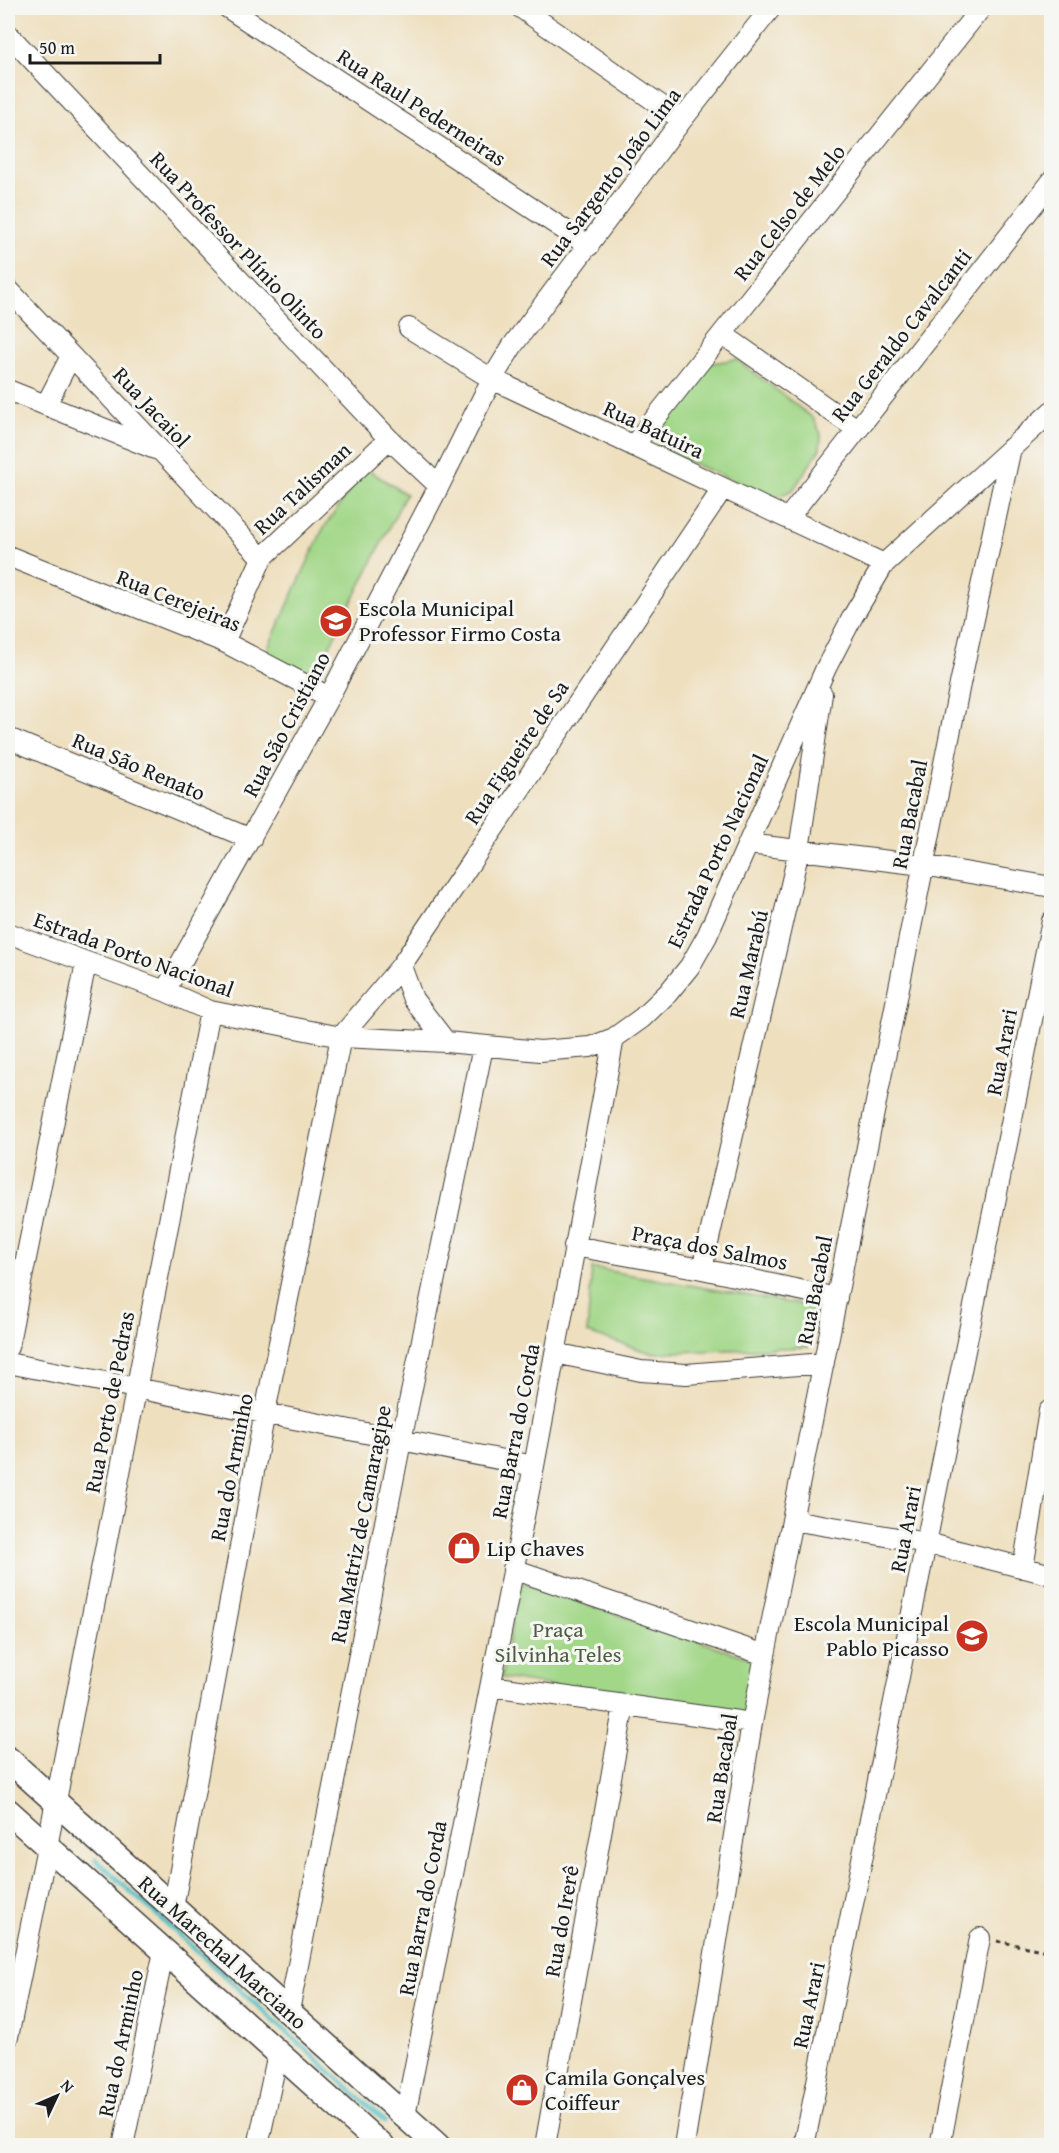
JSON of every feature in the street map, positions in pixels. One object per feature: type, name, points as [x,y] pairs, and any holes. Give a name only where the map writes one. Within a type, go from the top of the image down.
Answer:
[{"type":"main road","name":"Rua Marechal Marciano","points":[[8,1759],[438,2145]]},
{"type":"main road","name":"Rua Marechal Marciano","points":[[8,1811],[382,2145]]},
{"type":"street","name":"Rua Raul Pederneiras","points":[[228,8],[589,246]]},
{"type":"street","points":[[521,8],[682,120]]},
{"type":"street","name":"Rua Sargento João Lima","points":[[492,379],[513,345],[682,120],[771,8]]},
{"type":"street","name":"Rua Celso de Melo","points":[[633,446],[981,8]]},
{"type":"street","name":"Rua Professor Plínio Olinto","points":[[8,33],[389,439],[439,486]]},
{"type":"street","name":"Rua Geraldo Cavalcanti","points":[[788,518],[1052,181]]},
{"type":"street","name":"Rua Jacaiol","points":[[8,288],[262,558]]},
{"type":"street","name":"Rua Batuira","points":[[409,328],[492,379],[884,564]]},
{"type":"street","points":[[722,334],[858,430]]},
{"type":"street","points":[[46,405],[71,356]]},
{"type":"street","name":"Rua São Cristiano","points":[[165,991],[329,697],[492,379]]},
{"type":"street","points":[[8,390],[161,452]]},
{"type":"street","name":"Estrada Porto Nacional","points":[[8,933],[165,991],[210,1011],[341,1036],[446,1042],[540,1051],[590,1047],[614,1038],[642,1018],[668,993],[690,966],[748,844],[826,668],[884,564],[1052,411]]},
{"type":"street","name":"Rua Talisman","points":[[224,642],[262,558],[389,439]]},
{"type":"street","name":"Rua Bacabal","points":[[684,2145],[752,1722],[923,865],[1011,448]]},
{"type":"street","name":"Rua Figueire de Sa","points":[[341,1036],[400,966],[723,488]]},
{"type":"street","name":"Rua Cerejeiras","points":[[8,556],[224,642],[329,697]]},
{"type":"street","name":"Rua Marabú","points":[[702,1269],[799,850],[826,668]]},
{"type":"street","name":"Rua São Renato","points":[[8,738],[251,840]]},
{"type":"street","points":[[748,844],[923,865],[1052,887]]},
{"type":"street","name":"Rua Arari","points":[[804,2145],[1052,921]]},
{"type":"street","points":[[8,1347],[86,963]]},
{"type":"street","points":[[400,966],[413,999],[446,1042]]},
{"type":"street","name":"Rua Porto de Pedras","points":[[8,2037],[210,1011]]},
{"type":"street","name":"Rua do Arminho","points":[[173,1908],[265,1412],[341,1036]]},
{"type":"street","name":"Rua Barra do Corda","points":[[405,2116],[534,1466],[614,1038]]},
{"type":"street","name":"Rua Matriz de Camaragipe","points":[[288,2011],[401,1441],[483,1047]]},
{"type":"street","name":"Praça dos Salmos","points":[[574,1246],[702,1269],[837,1298]]},
{"type":"street","points":[[555,1353],[641,1371],[686,1374],[824,1363]]},
{"type":"street","points":[[8,1363],[534,1466]]},
{"type":"street","points":[[1023,1568],[1049,1412]]},
{"type":"street","points":[[792,1520],[927,1543],[1048,1574]]},
{"type":"street","points":[[513,1569],[765,1655]]},
{"type":"street","points":[[490,1686],[752,1722]]},
{"type":"street","name":"Rua do Irerê","points":[[545,2145],[624,1705]]},
{"type":"street","points":[[941,2141],[980,1938]]},
{"type":"street","name":"Rua do Arminho","points":[[123,2145],[164,1951]]},
{"type":"street","points":[[258,2145],[278,2052]]},
{"type":"path","points":[[980,1938],[1052,1952]]},
{"type":"path","points":[[941,2141],[1002,2145]]},
{"type":"green space","points":[[736,359],[813,418],[821,434],[820,449],[793,490],[775,498],[675,456],[661,445],[662,419],[707,364]]},
{"type":"green space","points":[[365,468],[406,494],[322,662],[306,672],[265,654],[323,529]]},
{"type":"green space","points":[[592,1268],[813,1307],[809,1347],[651,1353],[587,1333]]},
{"type":"green space","name":"Praça Silvinha Teles","points":[[520,1582],[756,1660],[746,1716],[501,1678]]},
{"type":"waterway","points":[[96,1860],[385,2121]]},
{"type":"place","name":"Escola Municipal Professor Firmo Costa","points":[[336,621]]},
{"type":"place","name":"Lip Chaves","points":[[464,1548]]},
{"type":"place","name":"Escola Municipal Pablo Picasso","points":[[972,1636]]},
{"type":"place","name":"Camila Gonçalves Coiffeur","points":[[522,2090]]}]
